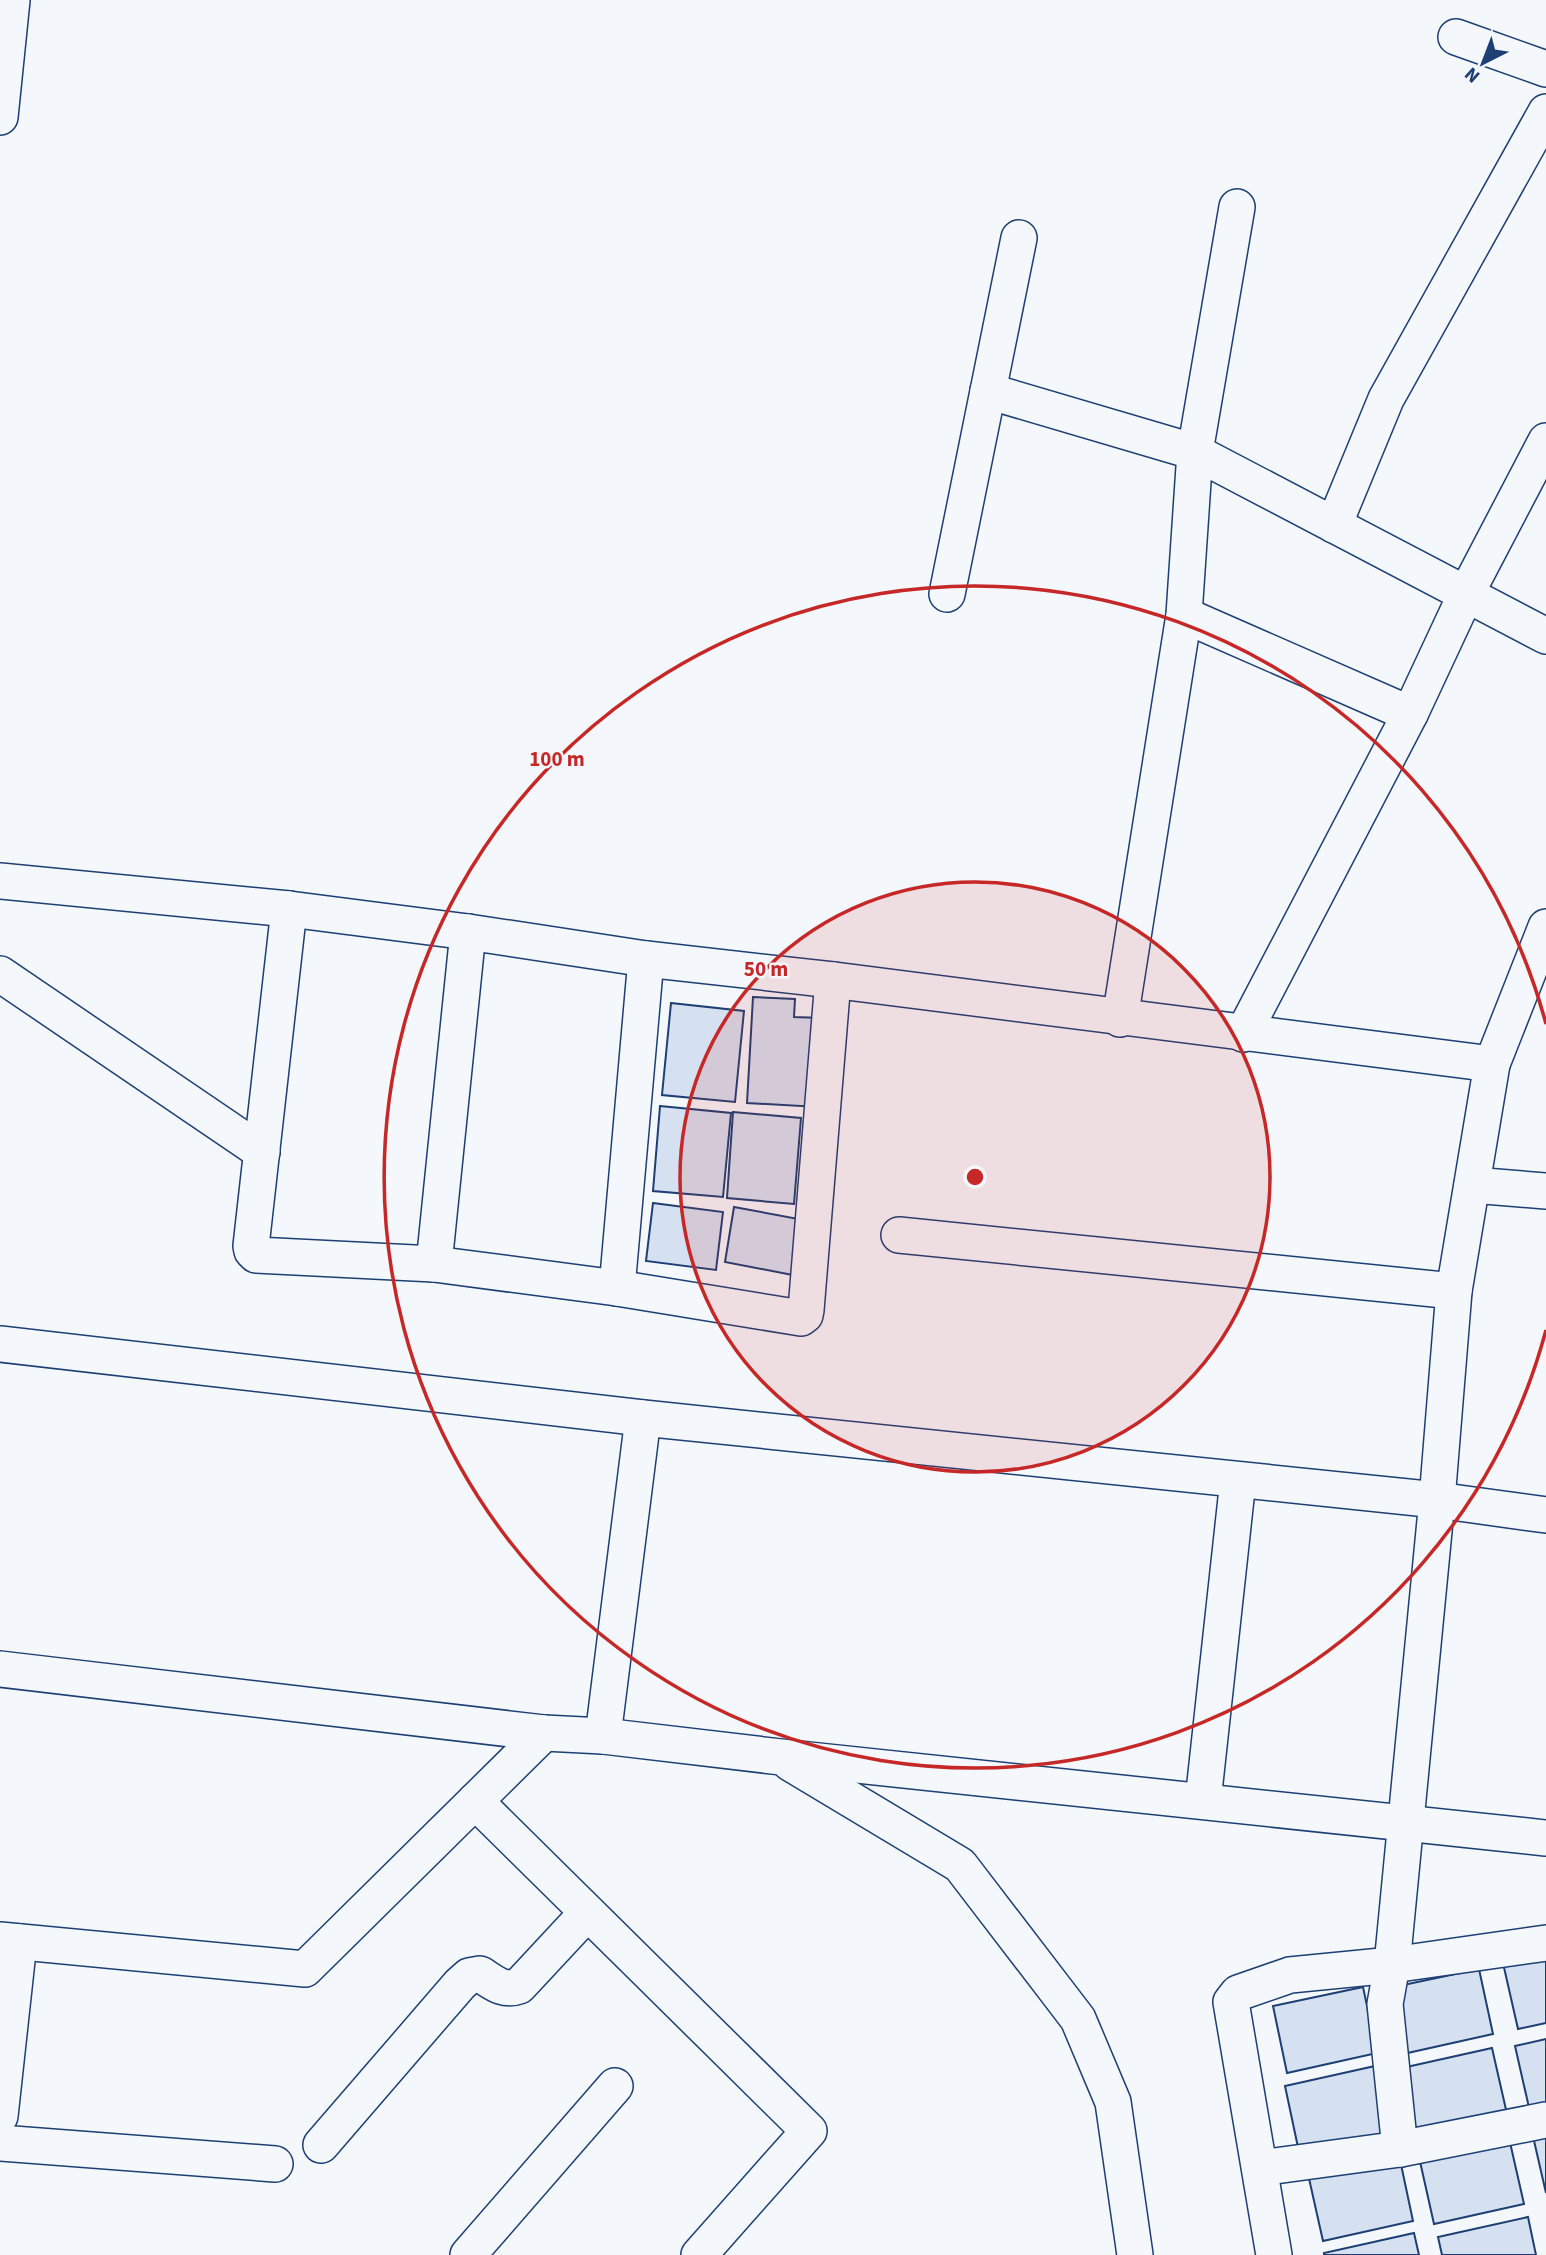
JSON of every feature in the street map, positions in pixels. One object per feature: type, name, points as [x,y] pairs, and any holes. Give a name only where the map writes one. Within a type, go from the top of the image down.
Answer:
[{"type":"street","points":[[1,102],[12,0]]},
{"type":"street","points":[[1456,37],[1546,69]]},
{"type":"street","points":[[1334,525],[1386,399],[1546,112]]},
{"type":"street","points":[[1120,1018],[1184,615],[1195,452],[1237,207]]},
{"type":"street","points":[[947,594],[1019,238]]},
{"type":"street","points":[[988,391],[1195,452],[1546,636]]},
{"type":"street","points":[[1243,1034],[1410,714],[1466,594],[1546,441]]},
{"type":"street","points":[[1184,615],[1410,714]]},
{"type":"street","points":[[0,881],[289,909],[646,959],[833,980],[1492,1064]]},
{"type":"street","points":[[289,909],[251,1246],[256,1255],[434,1264],[617,1288],[801,1318],[805,1315],[833,980]]},
{"type":"street","points":[[1400,2149],[1385,2004],[1392,1965],[1437,1500],[1454,1291],[1492,1064],[1546,927]]},
{"type":"street","points":[[434,1264],[468,932]]},
{"type":"street","points":[[617,1288],[646,959]]},
{"type":"street","points":[[0,974],[262,1152]]},
{"type":"street","points":[[1472,1185],[1546,1191]]},
{"type":"street","points":[[899,1235],[1454,1291]]},
{"type":"street","points":[[0,1344],[643,1418],[1437,1500],[1546,1515]]},
{"type":"street","points":[[603,1735],[643,1418]]},
{"type":"street","points":[[1203,1801],[1238,1480]]},
{"type":"street","points":[[0,1670],[544,1733],[603,1735],[781,1757],[1546,1838]]},
{"type":"street","points":[[0,2116],[9,1941],[305,1969],[544,1733]]},
{"type":"street","points":[[781,1757],[960,1866],[1078,2019],[1113,2102],[1135,2255]]},
{"type":"street","points":[[475,1801],[809,2131],[699,2255]]},
{"type":"street","points":[[321,2145],[469,1976],[480,1974],[500,1987],[510,1989],[519,1986],[587,1913]]},
{"type":"street","points":[[1275,2255],[1231,2002],[1233,1997],[1290,1975],[1392,1965],[1546,1943]]},
{"type":"street","points":[[468,2255],[615,2086]]},
{"type":"street","points":[[1260,2168],[1400,2149],[1546,2120]]},
{"type":"street","points":[[0,2143],[275,2164]]},
{"type":"building","points":[[753,997],[795,999],[794,1017],[823,1018],[818,1107],[747,1103]]},
{"type":"building","points":[[671,1003],[744,1011],[735,1102],[662,1095]]},
{"type":"building","points":[[660,1106],[731,1113],[723,1197],[653,1191]]},
{"type":"building","points":[[733,1112],[801,1118],[794,1204],[727,1198]]},
{"type":"building","points":[[653,1203],[723,1212],[716,1270],[646,1261]]},
{"type":"building","points":[[734,1207],[809,1221],[798,1276],[725,1262]]},
{"type":"building","points":[[1546,1954],[1546,2023],[1518,2029],[1503,1963]]},
{"type":"building","points":[[1479,1969],[1493,2034],[1403,2054],[1389,1988]]},
{"type":"building","points":[[1363,1987],[1377,2053],[1287,2073],[1273,2006]]},
{"type":"building","points":[[1546,2039],[1546,2109],[1530,2112],[1515,2046]]},
{"type":"building","points":[[1492,2048],[1507,2114],[1417,2134],[1402,2068]]},
{"type":"building","points":[[1375,2066],[1389,2133],[1299,2152],[1285,2086]]},
{"type":"building","points":[[1546,2129],[1546,2193],[1532,2132]]},
{"type":"building","points":[[1509,2138],[1524,2204],[1434,2224],[1419,2157]]},
{"type":"building","points":[[1399,2155],[1413,2221],[1323,2241],[1308,2174]]},
{"type":"building","points":[[1528,2217],[1536,2255],[1442,2255],[1438,2237]]},
{"type":"building","points":[[1414,2233],[1419,2255],[1324,2255],[1324,2253]]}]
